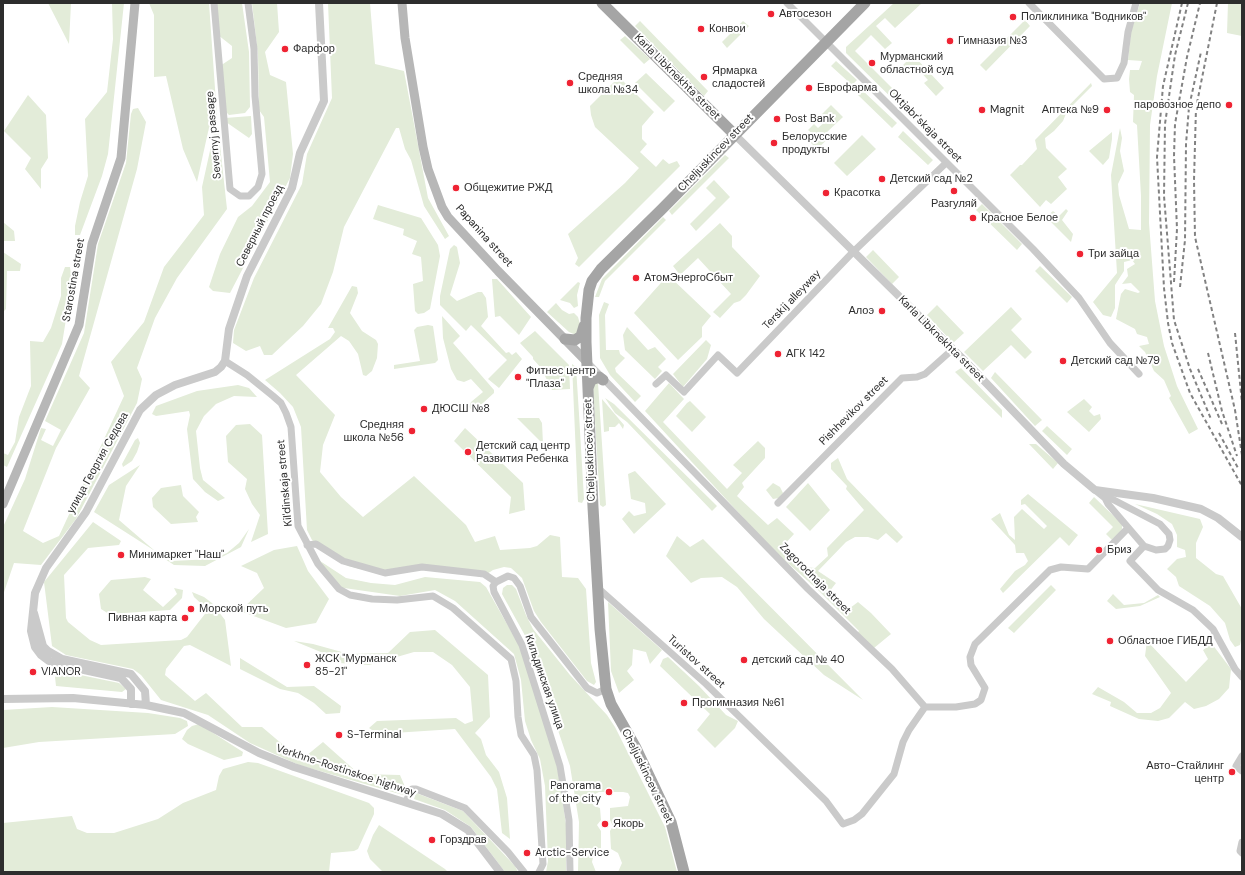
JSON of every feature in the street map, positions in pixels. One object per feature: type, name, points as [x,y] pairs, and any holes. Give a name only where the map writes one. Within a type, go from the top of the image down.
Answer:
[{"type":"main road","name":"Starostina street","points":[[3,504],[79,325],[92,244],[121,158],[134,3]]},
{"type":"main road","name":"Karla Libknekhta street","points":[[602,3],[734,134]]},
{"type":"main road","name":"Cheljuskincev street","points":[[684,872],[670,822],[636,748],[611,704],[606,690],[603,669],[598,588],[588,389],[586,318],[589,290],[592,281],[600,269],[661,210],[734,134],[865,3]]},
{"type":"main road","name":"Papanina street","points":[[403,4],[406,44],[422,147],[428,169],[442,207],[448,216],[498,271],[587,362]]},
{"type":"main road","points":[[565,339],[575,340],[581,336],[586,318]]},
{"type":"main road","points":[[588,389],[590,380],[594,378],[603,380]]},
{"type":"street","name":"Severnyj passage","points":[[214,3],[230,188],[240,196],[249,196],[258,187],[262,174],[255,96],[254,49],[248,3]]},
{"type":"street","name":"Северный проезд","points":[[225,360],[228,329],[247,276],[292,188],[300,152],[324,102],[318,3]]},
{"type":"street","name":"Oktjabr'skaja street","points":[[787,3],[1030,245],[1079,298],[1110,343],[1139,374]]},
{"type":"street","points":[[1029,3],[1104,79],[1117,78],[1124,63],[1128,32],[1136,3]]},
{"type":"street","name":"Karla Libknekhta street","points":[[734,134],[953,349],[1064,464],[1105,498],[1108,504],[1144,546]]},
{"type":"street","name":"Terskij alleyway","points":[[656,384],[666,375],[684,392],[718,354],[737,373],[853,252],[946,163]]},
{"type":"street","name":"Pishhevikov street","points":[[778,503],[902,378],[917,377],[925,374],[953,349]]},
{"type":"street","name":"Kil'dinskaja street","points":[[225,360],[247,374],[281,403],[289,420],[297,519],[307,545],[318,564],[339,589],[350,595],[372,599],[397,600],[433,596],[453,608],[511,659],[516,681],[518,717],[521,735],[534,755],[537,770],[543,864],[539,872]]},
{"type":"street","name":"улица Георгия Седова","points":[[131,704],[131,689],[121,678],[61,665],[45,659],[35,647],[32,638],[31,624],[35,593],[46,568],[86,512],[140,410],[156,395],[175,385],[215,372],[221,367],[225,360]]},
{"type":"street","name":"Zagorodnaja street","points":[[587,362],[603,380],[639,413],[808,589],[892,669],[925,707]]},
{"type":"street","points":[[1095,490],[1152,498],[1201,509],[1218,518],[1242,536]]},
{"type":"street","points":[[1105,498],[1112,499],[1150,518],[1160,524],[1170,534],[1170,543],[1165,549],[1156,550],[1144,546],[1130,561],[1158,590],[1193,610],[1213,629],[1242,677]]},
{"type":"street","points":[[925,707],[975,704],[982,700],[985,688],[971,665],[971,649],[975,644],[1050,570],[1061,567],[1088,569],[1128,528]]},
{"type":"street","points":[[307,545],[316,544],[342,561],[385,573],[422,567],[484,574],[496,582],[508,576],[514,578],[520,586],[531,617],[587,688],[597,693],[606,690]]},
{"type":"street","name":"Кильдинская улица","points":[[496,582],[493,586],[494,592],[522,645],[560,766],[569,820],[570,872]]},
{"type":"street","name":"Turistov street","points":[[598,588],[706,684],[826,801],[843,824],[854,820],[862,814],[894,774],[903,742],[909,730],[925,707]]},
{"type":"street","name":"улица Георгия Седова","points":[[33,611],[43,646],[48,651],[62,659],[131,674],[145,691],[146,705]]},
{"type":"street","name":"Verkhne-Rostinskoe highway","points":[[3,699],[73,698],[146,705],[184,713],[258,753],[294,767],[442,814],[462,825],[500,872]]},
{"type":"street","points":[[1242,756],[1236,766],[1242,771]]},
{"type":"street","points":[[406,802],[412,789],[416,789],[465,808],[504,848],[524,872]]},
{"type":"street","points":[[1241,852],[1242,842]]},
{"type":"green space","points":[[48,3],[71,3],[69,44]]},
{"type":"green space","points":[[112,3],[124,3],[108,154],[102,176],[80,235],[75,235],[75,226],[80,202],[88,176],[85,119],[107,92],[113,39]]},
{"type":"green space","points":[[149,3],[209,3],[217,117],[212,120],[208,132],[197,182],[183,149],[166,76],[154,77],[154,15]]},
{"type":"green space","points":[[216,3],[242,3],[249,52],[250,107],[245,113],[229,115],[225,111],[220,66],[232,58],[232,46],[218,35]]},
{"type":"green space","points":[[252,3],[277,3],[279,32],[265,52],[270,75],[286,82],[293,154],[290,178],[230,293],[213,291],[209,287],[220,254],[238,217],[252,206],[270,182],[264,117],[259,110],[258,55]]},
{"type":"green space","points":[[328,3],[370,3],[375,64],[404,71],[428,198],[449,236],[445,239],[424,206],[411,160],[405,149],[399,128],[396,128],[344,227],[333,272],[321,304],[303,326],[272,355],[264,355],[260,346],[246,351],[233,343],[234,330],[254,278],[302,184],[307,154],[332,98]]},
{"type":"green space","points":[[894,3],[922,3],[895,28],[885,18],[876,26],[892,43],[885,49],[871,35],[855,51],[918,114],[913,119],[846,53],[846,47]]},
{"type":"green space","points":[[1140,3],[1172,3],[1157,76],[1150,125],[1149,223],[1155,301],[1164,346],[1177,386],[1198,429],[1189,434],[1169,398],[1171,396],[1164,380],[1154,371],[1145,352],[1139,346],[1149,344],[1147,337],[1137,334],[1135,329],[1116,319],[1121,294],[1125,289],[1138,293],[1140,292],[1131,283],[1122,284],[1128,276],[1127,269],[1135,264],[1132,260],[1124,262],[1124,271],[1115,285],[1115,308],[1111,317],[1103,315],[1093,302],[1117,273],[1111,175],[1120,128],[1122,138],[1120,151],[1124,171],[1118,184],[1119,195],[1129,229],[1141,230],[1141,196],[1137,125],[1133,122],[1134,95],[1130,92],[1129,79],[1130,70],[1139,70],[1142,61],[1128,60],[1131,32]]},
{"type":"green space","points":[[1228,3],[1242,3],[1242,36],[1227,33]]},
{"type":"green space","points":[[1025,20],[1030,26],[986,71],[980,65]]},
{"type":"green space","points":[[640,21],[708,91],[704,96],[635,26]]},
{"type":"green space","points":[[743,21],[749,26],[727,48],[722,42]]},
{"type":"green space","points":[[625,36],[650,59],[644,64],[620,40]]},
{"type":"green space","points":[[913,55],[944,88],[936,96],[924,83],[928,80],[918,69],[912,75],[903,65]]},
{"type":"green space","points":[[836,61],[857,80],[852,85],[831,66]]},
{"type":"green space","points":[[646,73],[675,101],[664,112],[635,83]]},
{"type":"green space","points":[[619,77],[654,112],[642,126],[642,139],[647,144],[640,152],[656,167],[663,159],[669,164],[677,161],[680,166],[579,267],[575,264],[578,258],[568,234],[625,183],[639,168],[595,127],[591,115],[590,106]]},
{"type":"green space","points":[[1091,83],[1092,86],[1067,111],[1063,121],[1045,138],[1046,148],[1067,169],[1058,177],[1067,189],[1051,204],[1046,200],[1040,207],[1010,175],[1037,149],[1035,140]]},
{"type":"green space","points":[[862,90],[897,123],[892,128],[858,95]]},
{"type":"green space","points":[[28,95],[46,115],[48,158],[41,169],[41,189],[25,169],[31,158],[4,131]]},
{"type":"green space","points":[[831,105],[843,117],[826,133],[830,137],[817,149],[809,141],[815,136],[808,130],[814,124],[818,128],[827,120],[822,114]]},
{"type":"green space","points":[[138,108],[146,122],[137,169],[79,376],[90,388],[56,448],[23,531],[43,543],[59,536],[124,396],[111,362],[144,322],[164,267],[204,215],[202,187],[215,128],[218,127],[227,209],[177,278],[155,318],[137,368],[142,379],[137,403],[76,519],[41,565],[14,563],[3,595],[3,527],[25,479],[41,428],[46,429],[41,440],[53,446],[61,430],[45,421],[84,333],[98,244],[126,163],[131,114],[133,109]]},
{"type":"green space","points":[[251,116],[252,134],[249,138],[226,122],[225,118]]},
{"type":"green space","points":[[903,131],[933,160],[928,165],[898,137]]},
{"type":"green space","points":[[1112,132],[1109,158],[1103,165],[1089,151]]},
{"type":"green space","points":[[862,135],[876,149],[847,176],[834,163]]},
{"type":"green space","points":[[725,155],[729,158],[672,215],[669,211]]},
{"type":"green space","points":[[714,180],[730,197],[696,231],[690,224],[716,198],[706,188]]},
{"type":"green space","points":[[982,204],[1022,244],[1017,250],[976,210]]},
{"type":"green space","points":[[378,205],[421,218],[438,245],[440,256],[430,309],[424,313],[418,314],[415,311],[413,284],[423,281],[421,257],[412,254],[417,241],[403,235],[404,229],[373,219]]},
{"type":"green space","points":[[1066,209],[1068,211],[1062,220],[1073,234],[1071,242],[1046,217],[1053,211],[1059,216]]},
{"type":"green space","points":[[663,217],[666,220],[605,281],[599,297],[595,297],[602,279]]},
{"type":"green space","points":[[3,222],[14,231],[15,241],[3,241]]},
{"type":"green space","points":[[720,223],[732,236],[732,247],[760,276],[746,295],[740,301],[734,303],[720,318],[713,312],[731,294],[698,258],[680,275],[673,266]]},
{"type":"green space","points":[[454,245],[457,247],[460,263],[450,295],[457,301],[478,292],[482,292],[486,298],[488,317],[481,326],[506,353],[509,352],[512,355],[516,352],[522,359],[499,388],[488,379],[507,360],[471,325],[466,331],[440,305],[440,296],[450,249]]},
{"type":"green space","points":[[873,250],[899,277],[892,284],[866,257]]},
{"type":"green space","points":[[3,252],[21,264],[20,271],[7,271],[6,309],[3,312]]},
{"type":"green space","points":[[1040,266],[1072,297],[1067,303],[1035,271]]},
{"type":"green space","points":[[65,267],[70,267],[72,282],[62,344],[7,467],[3,465],[3,453],[8,455],[15,442],[19,417],[31,386],[30,341],[43,342],[51,328],[61,296],[61,278]]},
{"type":"green space","points":[[668,275],[711,316],[702,327],[702,337],[678,360],[634,313]]},
{"type":"green space","points":[[492,279],[497,279],[531,317],[519,335],[500,316],[495,317]]},
{"type":"green space","points":[[578,282],[580,283],[577,295],[578,306],[574,308],[570,303],[560,300]]},
{"type":"green space","points":[[352,286],[357,287],[358,293],[350,313],[362,331],[376,340],[378,344],[377,358],[372,371],[366,376],[363,375],[358,354],[349,341],[341,336],[296,375],[335,415],[323,445],[320,472],[341,497],[363,517],[414,476],[466,525],[475,542],[495,536],[500,550],[530,548],[537,546],[550,535],[560,537],[562,577],[578,578],[586,589],[591,663],[596,682],[594,685],[587,681],[541,622],[534,611],[522,578],[511,568],[504,567],[493,570],[484,576],[427,567],[369,571],[348,566],[322,550],[312,540],[307,530],[301,427],[293,407],[265,380],[330,339],[335,332],[333,328],[328,328]]},
{"type":"green space","points":[[604,302],[609,304],[605,315],[606,350],[619,350],[620,354],[625,358],[615,368],[616,372],[641,396],[635,402],[610,375],[600,358],[599,315]]},
{"type":"green space","points":[[556,303],[562,310],[569,314],[574,313],[578,317],[580,324],[576,335],[569,332],[547,312]]},
{"type":"green space","points":[[937,305],[964,333],[953,343],[927,315]]},
{"type":"green space","points":[[1011,307],[1022,319],[1011,330],[1032,352],[1025,359],[1011,345],[983,371],[964,352]]},
{"type":"green space","points":[[442,316],[460,336],[453,343],[494,390],[494,393],[473,412],[469,407],[471,402],[483,392],[471,379],[464,382],[457,380],[451,369],[443,338]]},
{"type":"green space","points":[[428,325],[433,326],[438,360],[435,363],[394,369],[394,365],[420,361],[414,330],[417,327]]},
{"type":"green space","points":[[627,327],[648,350],[655,347],[666,359],[658,367],[662,371],[655,379],[625,350],[623,335]]},
{"type":"green space","points":[[535,331],[569,365],[570,389],[552,390],[541,368],[520,343]]},
{"type":"green space","points":[[706,340],[711,345],[707,359],[683,387],[673,374]]},
{"type":"green space","points":[[572,364],[576,367],[584,499],[582,503],[578,502]]},
{"type":"green space","points":[[961,368],[1002,410],[1002,418],[955,372]]},
{"type":"green space","points":[[995,372],[1042,420],[1035,426],[991,378]]},
{"type":"green space","points":[[595,381],[598,383],[606,505],[603,507],[600,505],[593,384]]},
{"type":"green space","points":[[669,383],[684,399],[663,422],[727,489],[742,473],[733,465],[758,441],[765,448],[765,458],[742,483],[744,487],[737,496],[768,525],[777,518],[794,534],[783,546],[784,552],[792,561],[804,567],[815,568],[828,556],[827,548],[864,510],[846,489],[847,486],[831,469],[831,463],[838,458],[847,479],[903,537],[897,543],[886,533],[878,540],[868,537],[855,537],[846,542],[818,571],[836,583],[829,592],[850,608],[858,602],[891,634],[874,648],[857,633],[859,631],[817,589],[771,548],[645,411]]},
{"type":"green space","points":[[238,385],[249,388],[257,397],[234,396],[216,404],[204,416],[196,431],[200,468],[203,480],[225,498],[218,501],[205,492],[193,479],[187,429],[190,415],[189,411],[156,416],[152,414],[156,406],[197,391]]},
{"type":"green space","points":[[605,398],[614,404],[717,506],[712,511],[627,422],[615,413]]},
{"type":"green space","points":[[602,399],[624,425],[623,429],[619,423],[615,427],[609,427],[609,431],[604,432]]},
{"type":"green space","points":[[1084,399],[1092,407],[1089,411],[1094,416],[1100,414],[1101,419],[1089,432],[1067,412]]},
{"type":"green space","points":[[690,401],[706,417],[692,432],[676,416]]},
{"type":"green space","points":[[517,418],[539,418],[542,423],[543,444]]},
{"type":"green space","points":[[250,424],[262,435],[268,534],[251,542],[260,515],[252,504],[245,489],[247,479],[228,462],[226,436],[236,425]]},
{"type":"green space","points":[[1047,426],[1072,449],[1067,455],[1042,431]]},
{"type":"green space","points":[[465,428],[523,483],[525,510],[509,514],[511,497],[454,441]]},
{"type":"green space","points":[[138,438],[140,443],[137,452],[132,461],[123,467],[122,464],[135,440]]},
{"type":"green space","points":[[1029,444],[1036,444],[1058,463],[1053,469]]},
{"type":"green space","points":[[140,465],[126,486],[119,520],[155,551],[94,512],[109,485]]},
{"type":"green space","points":[[635,471],[666,504],[634,534],[622,519],[629,511],[634,516],[646,513],[645,503],[631,499],[628,474]]},
{"type":"green space","points":[[773,483],[780,487],[783,493],[779,498],[773,499],[766,490]]},
{"type":"green space","points":[[808,483],[830,510],[810,531],[786,507]]},
{"type":"green space","points":[[181,485],[183,496],[199,512],[196,517],[198,522],[171,524],[153,507],[152,498],[161,488]]},
{"type":"green space","points":[[1028,494],[1078,535],[1069,546],[1060,537],[1003,593],[1000,589],[1015,571],[1025,565],[1028,561],[1024,553],[1016,553],[1015,545],[991,519],[1000,513],[1009,535],[1015,540],[1014,517],[1022,509],[1044,529],[1047,526],[1025,504],[1021,505],[1021,500]]},
{"type":"green space","points":[[1094,497],[1122,524],[1122,529],[1113,541],[1106,534],[1113,527],[1089,503]]},
{"type":"green space","points":[[1135,504],[1200,519],[1203,527],[1196,543],[1196,558],[1216,574],[1223,576],[1242,609],[1242,636],[1240,645],[1235,647],[1230,640],[1225,623],[1210,606],[1179,586],[1176,577],[1167,569],[1177,559],[1186,557],[1185,550],[1177,547],[1177,535],[1172,524],[1157,514]]},
{"type":"green space","points":[[93,522],[121,541],[119,545],[88,548],[64,575],[66,618],[68,622],[90,640],[101,645],[181,640],[187,637],[208,610],[194,597],[192,592],[204,597],[212,603],[225,620],[231,666],[190,645],[184,646],[166,669],[165,675],[195,701],[206,693],[242,727],[262,727],[301,760],[323,742],[359,774],[400,775],[406,789],[403,795],[299,765],[250,743],[208,715],[161,700],[141,675],[133,669],[66,655],[52,646],[44,582]]},
{"type":"green space","points":[[249,529],[241,547],[205,566],[174,565],[156,553],[171,561],[213,559],[227,553],[239,543]]},
{"type":"green space","points":[[677,536],[690,547],[703,539],[863,700],[824,675],[764,619],[737,587],[722,577],[701,578],[691,583],[666,556]]},
{"type":"green space","points":[[297,546],[308,571],[329,599],[316,623],[286,628],[240,611],[264,588],[257,573],[241,566],[274,550]]},
{"type":"green space","points":[[317,559],[346,578],[371,583],[395,585],[425,577],[480,582],[486,587],[520,647],[557,766],[566,824],[566,872],[546,872],[548,861],[545,786],[540,759],[531,740],[525,721],[521,680],[514,654],[455,601],[435,590],[400,596],[337,587]]},
{"type":"green space","points":[[145,577],[151,579],[143,590],[163,607],[177,594],[174,588],[183,590],[182,598],[170,610],[109,614],[101,609],[99,594],[111,580]]},
{"type":"green space","points":[[507,585],[512,585],[516,589],[533,629],[570,675],[607,715],[615,727],[665,827],[677,872],[618,872],[622,863],[618,853],[611,849],[610,831],[613,826],[610,820],[610,808],[628,806],[630,797],[628,793],[623,792],[599,792],[593,795],[592,803],[594,806],[600,808],[601,820],[597,825],[601,831],[601,849],[593,857],[592,862],[596,872],[578,872],[579,822],[570,766],[528,641],[502,594],[503,588]]},
{"type":"green space","points":[[1051,585],[1056,590],[1014,633],[1008,628]]},
{"type":"green space","points":[[1113,594],[1124,605],[1144,603],[1158,595],[1160,597],[1140,606],[1116,609],[1107,601]]},
{"type":"green space","points":[[608,602],[662,650],[650,664],[646,652],[633,649],[632,665],[627,671],[634,680],[619,693],[611,671]]},
{"type":"green space","points":[[435,630],[488,675],[490,717],[475,733],[481,739],[486,755],[499,772],[507,798],[510,839],[502,833],[497,789],[491,777],[455,729],[378,734],[369,728],[377,721],[456,718],[465,724],[473,721],[470,687],[452,665],[433,652],[414,652],[369,665],[339,663],[328,655],[294,641],[313,644],[349,654],[388,653],[410,632]]},
{"type":"green space","points":[[1147,641],[1186,682],[1208,659],[1203,650],[1212,644],[1231,669],[1229,688],[1219,699],[1206,706],[1194,709],[1185,702],[1169,718],[1158,721],[1139,719],[1110,706],[1111,702],[1092,694],[1098,687],[1124,702],[1137,713],[1151,713],[1160,708],[1171,693],[1145,656]]},
{"type":"green space","points":[[668,657],[699,686],[726,715],[738,721],[735,728],[715,748],[697,730],[710,714],[660,666],[663,659]]},
{"type":"green space","points":[[240,658],[287,687],[314,686],[341,706],[340,713],[326,714],[314,703],[298,693],[280,689],[240,669]]},
{"type":"green space","points":[[61,671],[119,683],[126,689],[122,692],[56,686],[55,677]]},
{"type":"green space","points":[[52,707],[148,713],[180,718],[187,721],[188,726],[175,734],[39,742],[3,748],[3,710]]},
{"type":"green space","points":[[199,724],[243,752],[242,756],[224,760],[188,744],[182,739],[187,730],[192,726]]},
{"type":"green space","points":[[248,762],[258,763],[369,803],[374,808],[374,814],[358,849],[354,851],[331,853],[329,872],[3,871],[3,823],[72,816],[77,829],[87,833],[114,833],[158,819],[183,803],[216,790],[219,776],[223,769]]},
{"type":"green space","points":[[416,793],[463,811],[515,866],[518,872],[505,872],[471,827],[445,810],[414,799]]},
{"type":"green space","points":[[379,825],[448,872],[383,872],[370,859],[367,851],[373,835]]},
{"type":"railway","points":[[1182,3],[1163,86],[1157,157],[1164,288],[1168,323],[1172,343],[1190,393],[1242,486]]},
{"type":"railway","points":[[1188,3],[1175,55],[1165,124],[1164,196],[1174,320],[1190,369],[1211,419]]},
{"type":"railway","points":[[1174,282],[1177,229],[1174,156],[1175,124],[1187,57],[1200,3]]},
{"type":"railway","points":[[1217,3],[1196,108],[1194,180],[1195,237],[1235,410],[1242,455]]},
{"type":"railway","points":[[1180,287],[1185,240],[1186,144],[1189,107],[1201,52]]},
{"type":"railway","points":[[1235,333],[1242,403]]},
{"type":"railway","points":[[1208,353],[1222,411],[1237,456]]},
{"type":"railway","points":[[1198,369],[1222,424]]},
{"type":"railway","points":[[1219,433],[1238,468]]},
{"type":"place","name":"Автосезон","points":[[771,14]]},
{"type":"place","name":"Поликлиника \"Водников\"","points":[[1013,17]]},
{"type":"place","name":"Конвои","points":[[701,29]]},
{"type":"place","name":"Гимназия №3","points":[[950,41]]},
{"type":"place","name":"Фарфор","points":[[285,49]]},
{"type":"place","name":"Мурманский областной суд","points":[[872,63]]},
{"type":"place","name":"Ярмарка сладостей","points":[[704,77]]},
{"type":"place","name":"Средняя школа №34","points":[[570,83]]},
{"type":"place","name":"Еврофарма","points":[[809,88]]},
{"type":"place","name":"паровозное депо","points":[[1229,105]]},
{"type":"place","name":"Magnit","points":[[982,110]]},
{"type":"place","name":"Аптека №9","points":[[1107,110]]},
{"type":"place","name":"Post Bank","points":[[777,119]]},
{"type":"place","name":"Белорусские продукты","points":[[774,143]]},
{"type":"place","name":"Детский сад №2","points":[[882,179]]},
{"type":"place","name":"Общежитие РЖД","points":[[456,188]]},
{"type":"place","name":"Разгуляй","points":[[954,191]]},
{"type":"place","name":"Красотка","points":[[826,193]]},
{"type":"place","name":"Красное Белое","points":[[973,218]]},
{"type":"place","name":"Три зайца","points":[[1080,254]]},
{"type":"place","name":"АтомЭнергоСбыт","points":[[636,278]]},
{"type":"place","name":"Алоэ","points":[[882,311]]},
{"type":"place","name":"АГК 142","points":[[778,354]]},
{"type":"place","name":"Детский сад №79","points":[[1063,361]]},
{"type":"place","name":"Фитнес центр \"Плаза\"","points":[[518,377]]},
{"type":"place","name":"ДЮСШ №8","points":[[424,409]]},
{"type":"place","name":"Средняя школа №56","points":[[412,431]]},
{"type":"place","name":"Детский сад центр Развития Ребенка","points":[[468,452]]},
{"type":"place","name":"Бриз","points":[[1099,550]]},
{"type":"place","name":"Минимаркет \"Наш\"","points":[[121,555]]},
{"type":"place","name":"Морской путь","points":[[191,609]]},
{"type":"place","name":"Пивная карта","points":[[185,618]]},
{"type":"place","name":"Областное ГИБДД","points":[[1110,641]]},
{"type":"place","name":"детский сад № 40","points":[[744,660]]},
{"type":"place","name":"ЖСК \"Мурманск 85-21\"","points":[[307,665]]},
{"type":"place","name":"VIANOR","points":[[33,672]]},
{"type":"place","name":"Прогимназия №61","points":[[684,703]]},
{"type":"place","name":"S-Terminal","points":[[339,735]]},
{"type":"place","name":"Авто-Стайлинг центр","points":[[1232,772]]},
{"type":"place","name":"Panorama of the city","points":[[609,792]]},
{"type":"place","name":"Якорь","points":[[605,824]]},
{"type":"place","name":"Горздрав","points":[[432,840]]},
{"type":"place","name":"Arctic-Service","points":[[527,853]]}]
